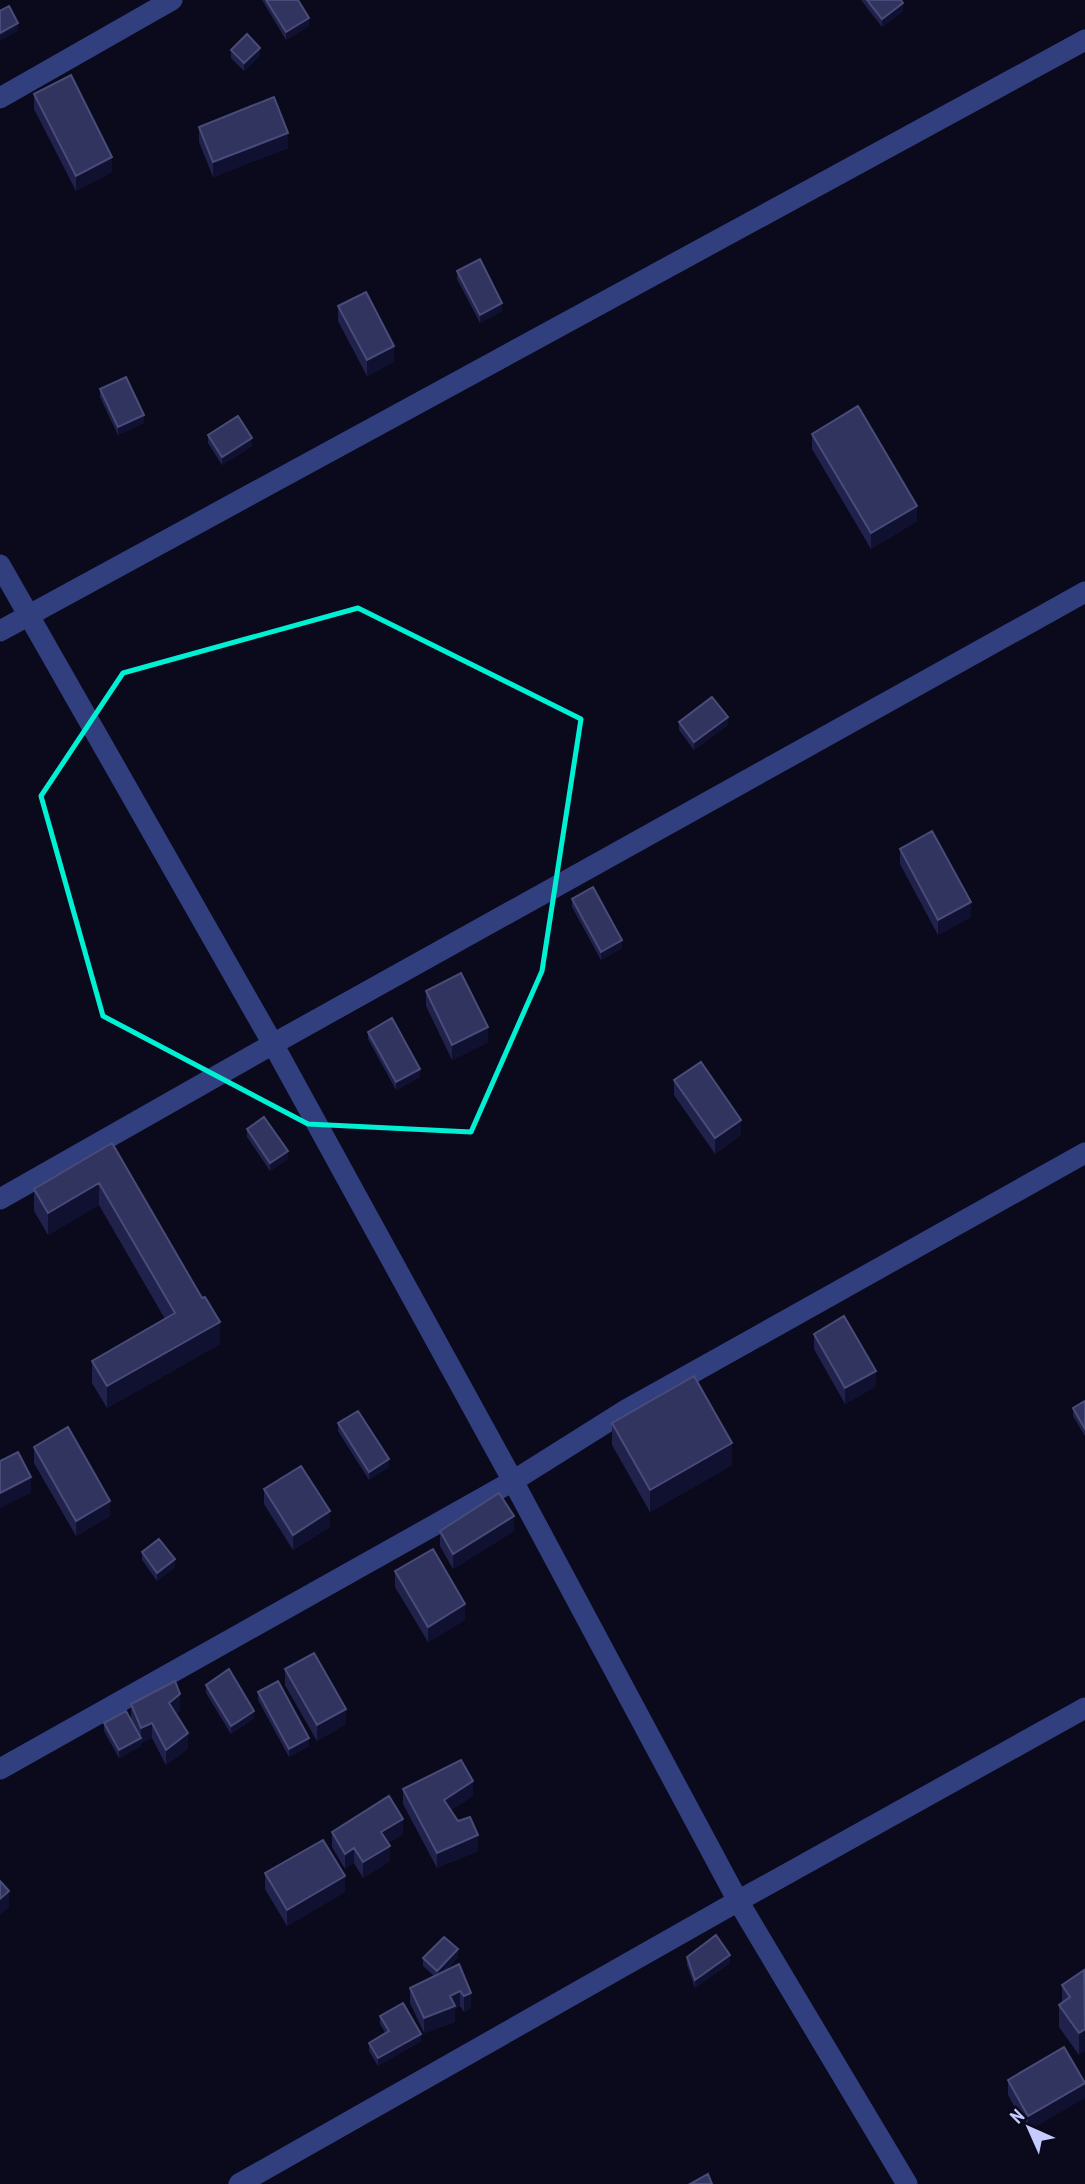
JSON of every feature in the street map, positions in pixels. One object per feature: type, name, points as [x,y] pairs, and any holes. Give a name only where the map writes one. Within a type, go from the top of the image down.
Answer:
[{"type":"street","points":[[0,98],[172,0]]},
{"type":"street","points":[[0,632],[1085,40]]},
{"type":"street","points":[[0,565],[273,1044],[513,1481],[738,1901],[907,2184]]},
{"type":"street","points":[[0,1199],[1085,592]]},
{"type":"street","points":[[0,1769],[513,1481],[626,1410],[1085,1153]]},
{"type":"street","points":[[239,2184],[1085,1708]]},
{"type":"highlighted area","points":[[358,608],[581,719],[542,971],[471,1132],[308,1124],[103,1016],[41,796],[123,673]]},
{"type":"building","points":[[266,0],[298,0],[309,18],[286,32]]},
{"type":"building","points":[[867,0],[901,0],[903,3],[882,19]]},
{"type":"building","points":[[9,6],[18,23],[0,33],[0,11]]},
{"type":"building","points":[[247,34],[260,48],[244,63],[231,50]]},
{"type":"building","points":[[71,75],[112,157],[76,176],[34,94]]},
{"type":"building","points":[[274,97],[288,133],[213,162],[199,127]]},
{"type":"building","points":[[480,259],[502,303],[480,315],[457,271]]},
{"type":"building","points":[[366,292],[394,346],[367,360],[338,306]]},
{"type":"building","points":[[126,377],[144,415],[118,427],[100,389]]},
{"type":"building","points":[[858,406],[917,506],[871,533],[812,434]]},
{"type":"building","points":[[238,416],[252,438],[222,457],[208,435]]},
{"type":"building","points":[[712,697],[728,717],[694,742],[679,722]]},
{"type":"building","points":[[932,831],[971,902],[938,920],[900,849]]},
{"type":"building","points":[[593,887],[622,940],[601,952],[572,899]]},
{"type":"building","points":[[461,973],[488,1027],[452,1045],[426,991]]},
{"type":"building","points":[[392,1018],[420,1069],[396,1082],[368,1032]]},
{"type":"building","points":[[701,1062],[741,1120],[715,1138],[674,1080]]},
{"type":"building","points":[[264,1117],[288,1151],[270,1163],[247,1129]]},
{"type":"building","points":[[112,1143],[202,1298],[205,1297],[220,1322],[107,1386],[92,1361],[175,1313],[99,1183],[48,1213],[34,1189]]},
{"type":"building","points":[[844,1316],[876,1371],[845,1388],[814,1334]]},
{"type":"building","points":[[694,1376],[732,1443],[650,1490],[612,1423]]},
{"type":"building","points":[[1085,1401],[1085,1429],[1073,1408]]},
{"type":"building","points":[[358,1411],[389,1459],[369,1472],[338,1423]]},
{"type":"building","points":[[68,1427],[110,1501],[76,1521],[34,1447]]},
{"type":"building","points":[[18,1452],[31,1477],[0,1493],[0,1461]]},
{"type":"building","points":[[301,1466],[330,1511],[293,1535],[264,1489]]},
{"type":"building","points":[[499,1493],[514,1516],[453,1554],[440,1531]]},
{"type":"building","points":[[159,1539],[175,1559],[157,1573],[142,1552]]},
{"type":"building","points":[[433,1549],[465,1604],[428,1627],[395,1571]]},
{"type":"building","points":[[314,1653],[346,1709],[317,1725],[285,1669]]},
{"type":"building","points":[[229,1669],[254,1711],[231,1726],[206,1685]]},
{"type":"building","points":[[175,1681],[180,1694],[169,1703],[188,1733],[166,1750],[152,1723],[141,1728],[131,1704]]},
{"type":"building","points":[[278,1681],[309,1738],[289,1749],[258,1692]]},
{"type":"building","points":[[126,1711],[141,1738],[119,1750],[104,1723]]},
{"type":"building","points":[[461,1760],[473,1781],[444,1800],[458,1821],[470,1817],[478,1835],[437,1853],[403,1789]]},
{"type":"building","points":[[389,1796],[403,1819],[381,1832],[390,1846],[363,1862],[354,1848],[345,1854],[332,1832]]},
{"type":"building","points":[[323,1840],[345,1876],[287,1910],[265,1873]]},
{"type":"building","points":[[0,1881],[9,1891],[0,1899]]},
{"type":"building","points":[[716,1935],[730,1955],[695,1980],[687,1957]]},
{"type":"building","points":[[444,1937],[458,1949],[437,1971],[423,1958]]},
{"type":"building","points":[[459,1964],[471,1993],[464,1996],[460,1991],[450,1996],[455,2006],[424,2018],[410,1988]]},
{"type":"building","points":[[1084,1970],[1085,2029],[1079,2033],[1059,2005],[1070,1997],[1062,1985]]},
{"type":"building","points":[[403,2003],[421,2034],[378,2058],[369,2043],[389,2031],[380,2016]]},
{"type":"building","points":[[1064,2047],[1085,2083],[1028,2116],[1008,2080]]},
{"type":"building","points":[[708,2174],[712,2184],[690,2184]]}]
